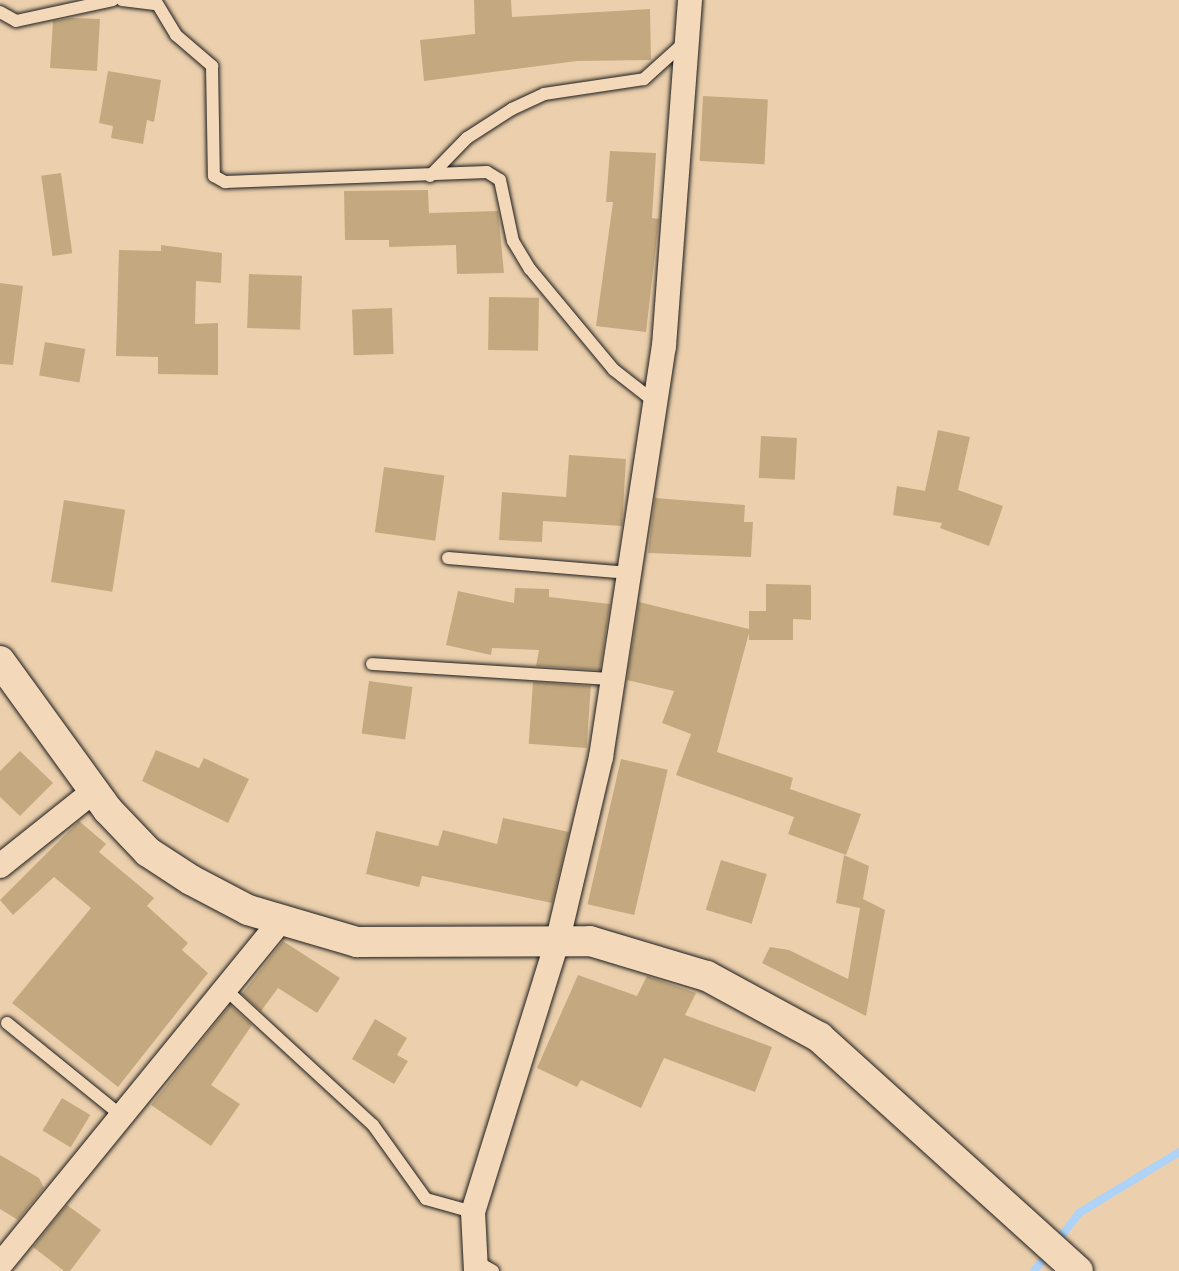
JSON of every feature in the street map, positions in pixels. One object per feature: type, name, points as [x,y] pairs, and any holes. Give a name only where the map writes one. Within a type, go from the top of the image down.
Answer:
[{"type":"street","points":[[481,1267],[473,1212],[558,939],[600,757],[655,402],[690,0]]},
{"type":"street","points":[[0,661],[94,791],[148,852],[219,895],[280,922],[357,942],[558,939],[659,958],[707,976],[819,1037],[1018,1213],[1078,1271]]},
{"type":"street","points":[[0,866],[94,791]]},
{"type":"street","points":[[0,1265],[280,922]]},
{"type":"lane","points":[[0,12],[16,21],[113,0]]},
{"type":"lane","points":[[122,0],[155,2],[176,35],[212,66],[214,176],[225,182],[430,176],[486,172],[500,180],[513,242],[530,269],[614,370],[655,402]]},
{"type":"lane","points":[[430,176],[467,138],[512,109],[544,94],[644,79],[688,39]]},
{"type":"lane","points":[[448,558],[629,573]]},
{"type":"lane","points":[[372,664],[612,679]]},
{"type":"lane","points":[[225,989],[373,1125],[426,1199],[473,1212]]},
{"type":"lane","points":[[7,1023],[122,1116]]},
{"type":"building","points":[[474,0],[511,0],[512,17],[650,9],[651,60],[577,61],[424,81],[420,40],[475,34]]},
{"type":"building","points":[[71,18],[100,19],[97,71],[50,68],[53,21]]},
{"type":"building","points":[[108,71],[161,80],[154,122],[147,120],[143,144],[111,138],[113,126],[99,123]]},
{"type":"building","points":[[703,96],[768,99],[765,164],[700,161]]},
{"type":"building","points":[[610,151],[656,153],[652,218],[659,219],[646,332],[596,326],[613,202],[606,202]]},
{"type":"building","points":[[61,173],[72,253],[52,256],[41,176]]},
{"type":"building","points":[[428,190],[429,213],[498,211],[504,273],[457,274],[456,245],[389,247],[389,240],[345,240],[344,191]]},
{"type":"building","points":[[161,245],[222,253],[221,283],[196,281],[195,324],[218,323],[218,375],[158,374],[158,357],[116,356],[119,250],[161,251]]},
{"type":"building","points":[[249,274],[302,276],[300,330],[247,328]]},
{"type":"building","points":[[0,283],[23,286],[13,365],[0,364]]},
{"type":"building","points":[[489,297],[539,298],[538,351],[488,350]]},
{"type":"building","points":[[392,308],[394,354],[354,355],[352,309]]},
{"type":"building","points":[[45,342],[85,349],[79,383],[39,375]]},
{"type":"building","points":[[938,430],[970,437],[958,490],[1003,506],[989,546],[940,528],[942,523],[893,515],[897,486],[925,491]]},
{"type":"building","points":[[761,436],[797,438],[795,480],[759,478]]},
{"type":"building","points":[[569,455],[626,459],[622,526],[543,521],[542,542],[499,540],[502,492],[566,497]]},
{"type":"building","points":[[384,467],[444,475],[435,541],[375,532]]},
{"type":"building","points":[[655,498],[745,505],[744,522],[753,522],[751,557],[648,553]]},
{"type":"building","points":[[64,500],[125,510],[112,592],[51,582]]},
{"type":"building","points":[[766,584],[811,585],[811,620],[793,619],[793,640],[749,640],[749,633],[717,752],[793,778],[790,789],[861,814],[846,855],[788,834],[794,817],[676,775],[691,734],[662,723],[674,691],[627,680],[639,602],[749,629],[749,611],[766,611]]},
{"type":"building","points":[[515,588],[549,589],[549,597],[610,604],[600,670],[536,666],[539,650],[492,648],[491,655],[446,645],[458,591],[514,603]]},
{"type":"building","points":[[369,681],[413,687],[405,740],[362,733]]},
{"type":"building","points":[[533,682],[591,686],[587,748],[529,744]]},
{"type":"building","points":[[156,750],[199,768],[204,758],[249,779],[228,823],[142,781]]},
{"type":"building","points":[[20,751],[53,783],[20,816],[0,797],[0,771]]},
{"type":"building","points":[[621,759],[668,770],[634,915],[587,904]]},
{"type":"building","points":[[503,818],[569,832],[552,903],[422,876],[419,887],[366,874],[376,831],[438,846],[443,830],[497,844]]},
{"type":"building","points":[[79,821],[106,844],[99,852],[154,898],[147,906],[188,943],[182,950],[208,973],[118,1087],[12,1003],[91,908],[54,877],[13,915],[0,900]]},
{"type":"building","points":[[844,855],[869,866],[863,899],[885,910],[866,1016],[762,963],[770,947],[789,950],[848,979],[860,908],[836,903]]},
{"type":"building","points":[[721,860],[767,874],[752,924],[706,910]]},
{"type":"building","points":[[283,941],[340,978],[317,1013],[278,988],[261,1011],[242,994]]},
{"type":"building","points":[[578,975],[637,996],[647,976],[696,993],[685,1015],[772,1047],[755,1092],[664,1058],[641,1108],[581,1080],[577,1087],[537,1068]]},
{"type":"building","points":[[230,1005],[252,1025],[211,1085],[240,1104],[211,1146],[151,1105]]},
{"type":"building","points":[[375,1019],[407,1038],[397,1055],[408,1061],[394,1084],[352,1059]]},
{"type":"building","points":[[62,1098],[90,1115],[71,1148],[42,1131]]},
{"type":"building","points":[[0,1155],[39,1178],[44,1188],[18,1220],[0,1209]]},
{"type":"building","points":[[67,1205],[101,1230],[70,1271],[64,1271],[33,1247]]},
{"type":"waterway","points":[[1055,1244],[1079,1213],[1179,1152]]},
{"type":"waterway","points":[[1034,1271],[1048,1253]]}]
